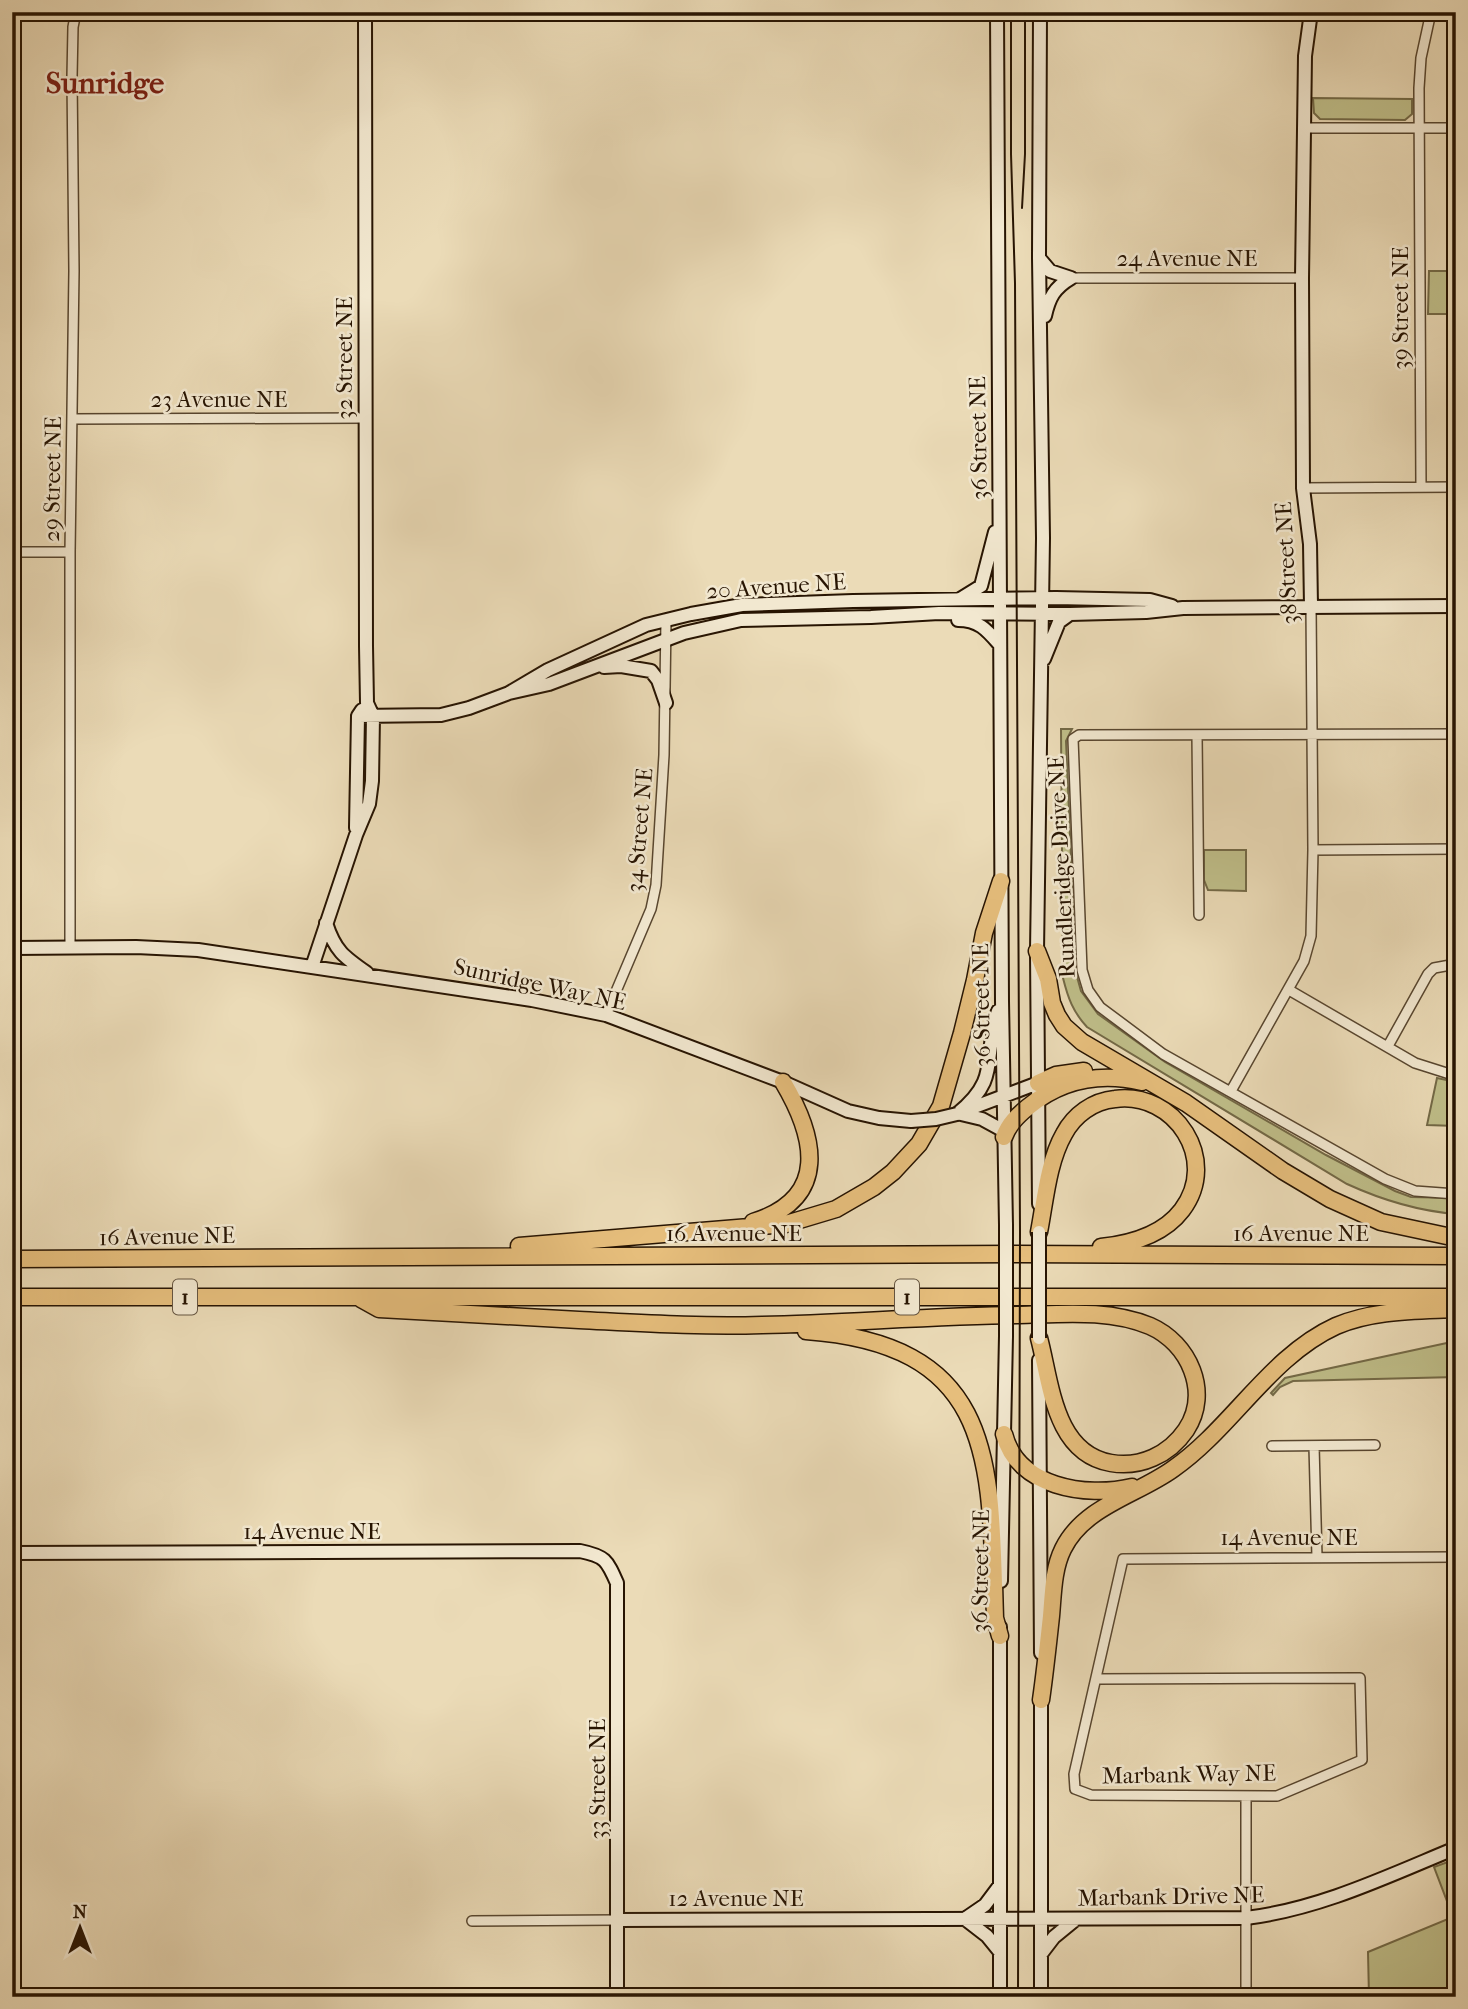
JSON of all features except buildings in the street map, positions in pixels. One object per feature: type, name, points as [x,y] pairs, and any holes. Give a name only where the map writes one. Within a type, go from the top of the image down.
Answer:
[{"type":"highway","points":[[379,1256],[394,1250],[525,1246],[786,1224],[836,1209],[863,1195],[884,1180],[919,1144],[941,1106],[975,980],[984,933],[1001,881]]},
{"type":"highway","points":[[1037,951],[1048,979],[1052,1003],[1064,1026],[1092,1049],[1145,1077],[1283,1171],[1330,1199],[1391,1225],[1456,1238]]},
{"type":"highway","points":[[1004,1134],[1038,1091],[1056,1075],[1096,1070],[1126,1072],[1145,1077]]},
{"type":"highway","points":[[1038,1091],[1096,1078],[1130,1079],[1164,1090]]},
{"type":"highway","points":[[724,1230],[778,1211],[795,1195],[807,1175],[810,1152],[807,1133],[783,1082]]},
{"type":"highway","points":[[1014,1254],[1036,1250],[1113,1246],[1140,1239],[1163,1228],[1181,1212],[1193,1191],[1196,1166],[1185,1130],[1168,1111],[1145,1100],[1108,1100],[1085,1110],[1070,1125],[1059,1144],[1039,1233]]},
{"type":"highway","name":"16 Avenue NE","points":[[12,1259],[1014,1254],[1456,1256]]},
{"type":"highway","name":"1","points":[[12,1297],[1456,1297]]},
{"type":"highway","points":[[357,1297],[379,1309],[671,1325],[762,1325],[956,1316],[1092,1314],[1123,1318],[1170,1338],[1187,1358],[1192,1369],[1196,1395],[1192,1419],[1186,1430],[1161,1455],[1139,1463],[1116,1464],[1092,1456],[1070,1437],[1055,1406],[1039,1338]]},
{"type":"highway","points":[[1041,1700],[1055,1575],[1063,1549],[1076,1529],[1095,1513],[1161,1477],[1199,1449],[1275,1372],[1319,1335],[1348,1321],[1375,1315],[1456,1309]]},
{"type":"highway","points":[[762,1325],[844,1334],[897,1350],[940,1379],[963,1405],[982,1448],[990,1492],[995,1618],[1000,1636]]},
{"type":"highway","points":[[1004,1434],[1011,1454],[1024,1467],[1040,1478],[1066,1488],[1102,1492],[1140,1486],[1161,1477]]},
{"type":"street","name":"29 Street NE","points":[[70,947],[72,77],[76,12]]},
{"type":"street","name":"32 Street NE","points":[[312,967],[369,804],[370,792],[373,716],[367,703],[365,12]]},
{"type":"street","name":"36 Street NE","points":[[997,12],[1001,881],[1006,1225],[1000,1636],[1000,1997]]},
{"type":"street","name":"38 Street NE","points":[[1231,1091],[1304,961],[1311,936],[1311,565],[1303,488],[1302,278],[1304,56],[1311,12]]},
{"type":"street","name":"39 Street NE","points":[[1421,487],[1419,128],[1421,58],[1431,12]]},
{"type":"street","points":[[1041,15],[1039,341],[1042,614],[1037,951],[1041,1997]]},
{"type":"street","points":[[1303,128],[1456,128]]},
{"type":"street","points":[[1039,258],[1050,271],[1071,278]]},
{"type":"street","points":[[1039,341],[1048,301],[1061,284],[1071,278]]},
{"type":"street","name":"24 Avenue NE","points":[[1071,278],[1302,278]]},
{"type":"street","name":"23 Avenue NE","points":[[72,419],[365,418]]},
{"type":"street","points":[[1303,488],[1456,487]]},
{"type":"street","points":[[957,600],[981,586],[1000,512]]},
{"type":"street","points":[[12,552],[70,552]]},
{"type":"street","points":[[1021,606],[1042,599],[1150,600],[1177,608]]},
{"type":"street","name":"20 Avenue NE","points":[[509,693],[548,670],[613,640],[666,620],[716,609],[764,603],[957,600],[1000,606]]},
{"type":"street","points":[[1021,606],[1042,614],[1146,612],[1177,608],[1456,606]]},
{"type":"street","name":"20 Avenue NE","points":[[358,716],[441,715],[469,708],[509,693],[549,684],[701,628],[741,620],[919,615],[1021,606]]},
{"type":"street","points":[[1041,666],[1059,622],[1070,614]]},
{"type":"street","points":[[919,615],[940,620],[978,623],[984,626],[1000,645]]},
{"type":"street","name":"34 Street NE","points":[[606,1015],[651,909],[656,885],[666,702],[666,620]]},
{"type":"street","points":[[590,668],[621,666],[651,671],[658,680],[666,702]]},
{"type":"street","points":[[358,716],[367,703]]},
{"type":"street","name":"32 Street NE","points":[[356,835],[358,716]]},
{"type":"street","name":"Rundleridge Drive NE","points":[[1456,734],[1079,735],[1073,739],[1082,970],[1088,990],[1100,1007],[1163,1054],[1385,1179],[1415,1191],[1456,1194]]},
{"type":"street","points":[[1197,735],[1199,915]]},
{"type":"street","points":[[1313,850],[1456,849]]},
{"type":"street","points":[[326,923],[333,945],[350,962],[371,975]]},
{"type":"street","name":"Sunridge Way NE","points":[[12,948],[198,950],[532,1000],[606,1015],[783,1082],[848,1111],[880,1118],[911,1121],[936,1119],[1004,1097],[1038,1091]]},
{"type":"street","points":[[1388,1046],[1428,974],[1434,968],[1456,964]]},
{"type":"street","points":[[1289,990],[1415,1063],[1456,1076]]},
{"type":"street","points":[[957,1114],[973,1099],[987,1079],[992,1030],[1002,1001]]},
{"type":"street","points":[[957,1114],[982,1119],[1004,1134]]},
{"type":"street","points":[[1272,1446],[1375,1445]]},
{"type":"street","points":[[1314,1446],[1317,1557]]},
{"type":"street","name":"14 Avenue NE","points":[[12,1553],[580,1551],[599,1555],[609,1563]]},
{"type":"street","name":"14 Avenue NE","points":[[1123,1559],[1456,1557]]},
{"type":"street","name":"Marbank Way NE","points":[[1097,1679],[1360,1678],[1362,1760],[1277,1796],[1091,1794],[1075,1789],[1074,1774],[1123,1559]]},
{"type":"street","name":"33 Street NE","points":[[609,1563],[617,1583],[617,1997]]},
{"type":"street","points":[[1246,1796],[1246,1997]]},
{"type":"street","name":"Marbank Drive NE","points":[[1000,1919],[1246,1918],[1281,1914],[1315,1904],[1456,1848]]},
{"type":"street","points":[[1000,1885],[985,1905],[965,1919],[987,1936],[1000,1952]]},
{"type":"street","name":"12 Avenue NE","points":[[472,1921],[1000,1919]]},
{"type":"street","points":[[1041,1954],[1054,1937],[1076,1919]]},
{"type":"shaded area","points":[[1313,98],[1412,99],[1412,114],[1405,120],[1320,119],[1314,113]]},
{"type":"shaded area","points":[[1429,271],[1456,271],[1456,314],[1428,314]]},
{"type":"shaded area","points":[[1061,729],[1072,729],[1066,741],[1076,973],[1081,991],[1098,1014],[1165,1062],[1326,1155],[1395,1191],[1411,1197],[1456,1198],[1456,1214],[1400,1204],[1347,1184],[1087,1027],[1082,1021],[1072,1004],[1063,978]]},
{"type":"shaded area","points":[[1204,850],[1246,850],[1246,891],[1208,890],[1204,880]]},
{"type":"shaded area","points":[[1437,1078],[1456,1082],[1456,1126],[1427,1125]]},
{"type":"shaded area","points":[[1456,1341],[1456,1377],[1293,1381],[1280,1387],[1273,1395],[1271,1393],[1285,1378]]},
{"type":"shaded area","points":[[1456,1859],[1456,1997],[1369,1997],[1368,1952],[1453,1917],[1434,1867]]},
{"type":"tram line","points":[[1011,12],[1020,1232],[1018,1997]]},
{"type":"tram line","points":[[1022,208],[1025,154],[1025,12]]},
{"type":"district","name":"Sunridge","points":[[105,83]]}]
